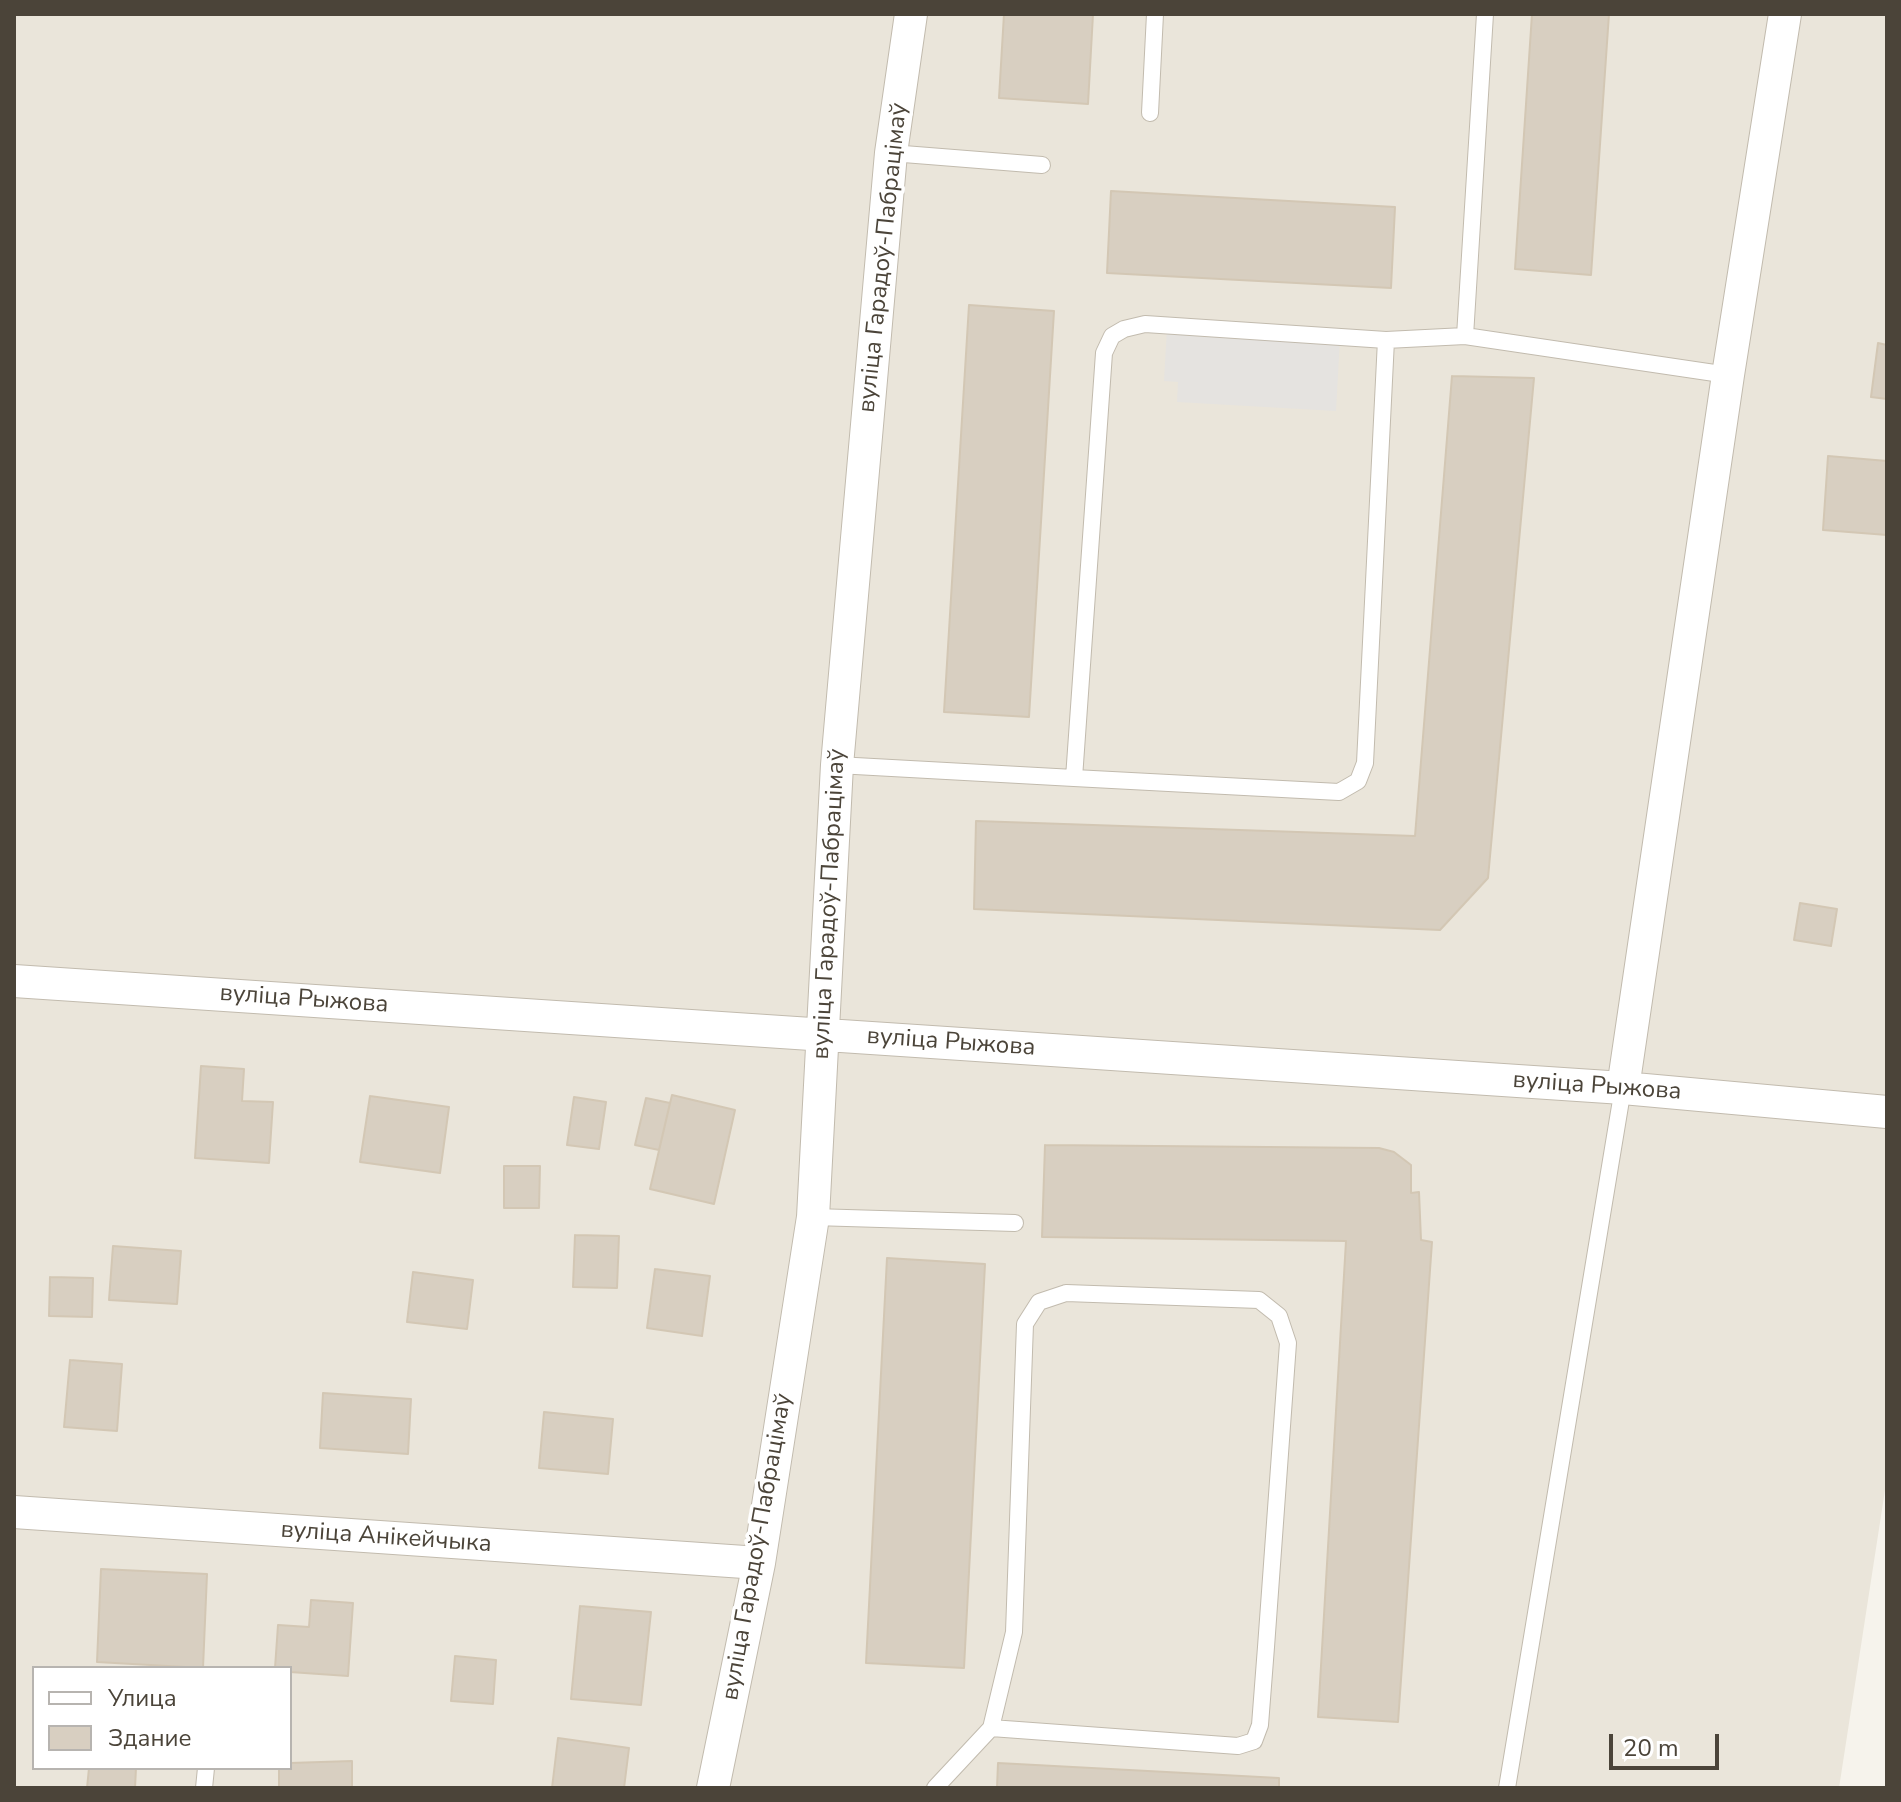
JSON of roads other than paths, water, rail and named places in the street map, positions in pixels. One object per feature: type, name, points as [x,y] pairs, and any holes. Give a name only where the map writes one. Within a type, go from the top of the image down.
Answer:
[{"type":"street","name":"вуліца Гарадоў-Пабрацімаў","points":[[713,1788],[759,1563],[813,1217],[837,765],[891,153],[911,14]]},
{"type":"street","points":[[1623,1088],[1728,375],[1785,14]]},
{"type":"street","name":"вуліца Рыжова","points":[[14,981],[1623,1088],[1887,1112]]},
{"type":"street","name":"вуліца Анікейчыка","points":[[14,1512],[759,1563]]},
{"type":"lane","points":[[1150,113],[1155,14]]},
{"type":"lane","points":[[1465,336],[1485,14]]},
{"type":"lane","points":[[891,153],[1042,165]]},
{"type":"lane","points":[[1074,778],[1104,353],[1112,336],[1124,329],[1145,324],[1386,340],[1465,336],[1728,375]]},
{"type":"lane","points":[[837,765],[1339,792],[1358,781],[1365,763],[1386,340]]},
{"type":"lane","points":[[1507,1788],[1623,1088]]},
{"type":"lane","points":[[813,1217],[1015,1223]]},
{"type":"lane","points":[[935,1788],[991,1728],[1014,1632],[1025,1324],[1039,1302],[1066,1293],[1259,1300],[1279,1316],[1288,1343],[1260,1725],[1254,1741],[1238,1746],[991,1728]]}]
